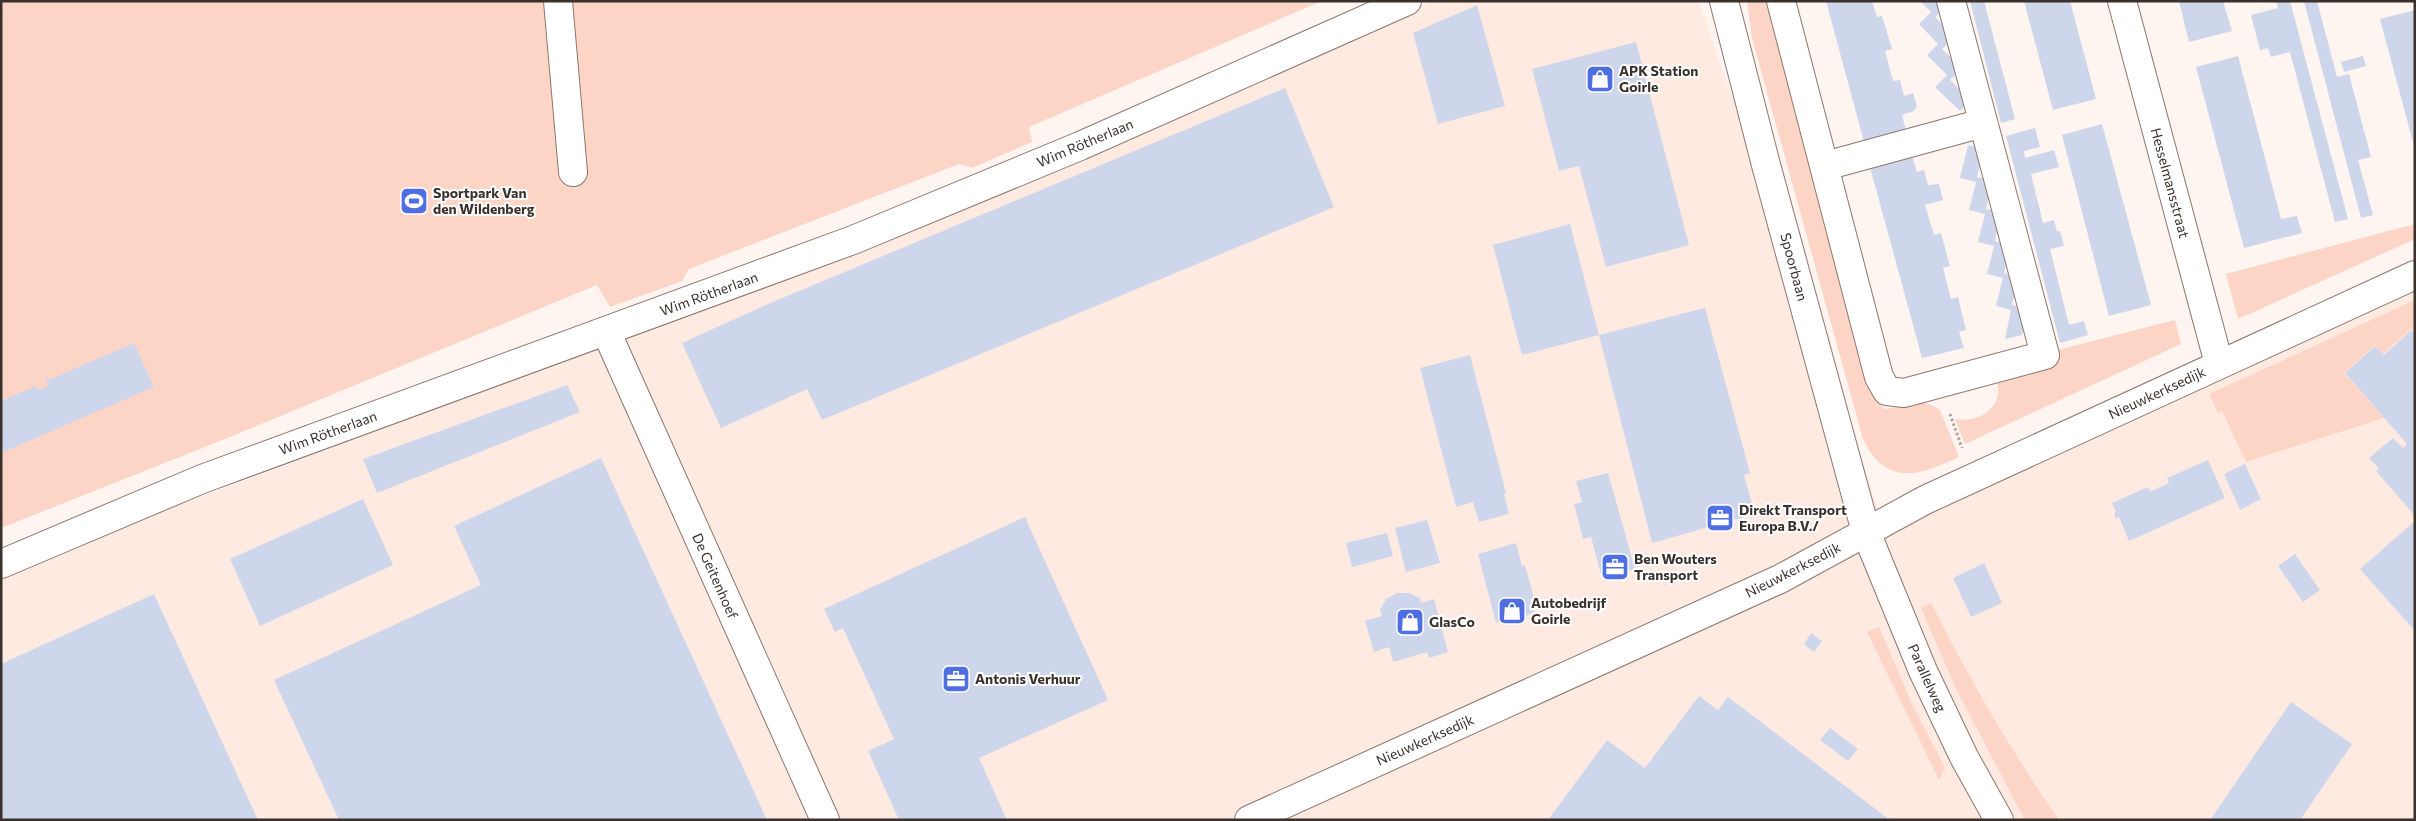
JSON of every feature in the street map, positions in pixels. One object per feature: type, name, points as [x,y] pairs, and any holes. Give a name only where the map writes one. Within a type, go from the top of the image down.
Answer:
[{"type":"street","points":[[558,1],[573,172]]},
{"type":"street","name":"Wim Rötherlaan","points":[[1,564],[202,479],[853,240],[1080,146],[1407,1]]},
{"type":"street","name":"Spoorbaan","points":[[1724,1],[1766,165],[1866,532]]},
{"type":"street","points":[[1781,1],[1880,377],[1887,391],[1904,393],[2045,355],[1951,1]]},
{"type":"street","name":"Hesselmansstraat","points":[[2122,1],[2219,364]]},
{"type":"street","points":[[1825,166],[1983,123]]},
{"type":"street","name":"Nieuwkerksedijk","points":[[1249,820],[1780,579],[1925,500],[1973,477],[2415,275]]},
{"type":"street","name":"De Geitenhoef","points":[[606,332],[825,820]]},
{"type":"street","name":"Parallelweg","points":[[1866,532],[1923,671],[1964,758],[1999,820]]},
{"type":"path","points":[[1938,383],[1973,477]]},
{"type":"shaded area","name":"Sportpark Van den Wildenberg","points":[[1,1],[1322,1],[1029,127],[1032,142],[972,168],[959,164],[689,269],[682,281],[610,307],[597,285],[230,437],[1,528]]},
{"type":"shaded area","points":[[1433,1],[1698,1],[1883,522],[2415,288],[2415,820],[1,820],[1,579],[120,527],[879,244]]},
{"type":"shaded area","points":[[1747,1],[1771,1],[1878,403],[1885,409],[1913,403],[1925,403],[1940,410],[1959,457],[1945,464],[1918,472],[1905,473],[1893,471],[1882,465],[1872,454],[1863,439],[1752,38]]},
{"type":"shaded area","points":[[2415,224],[2415,239],[2238,319],[2226,274]]},
{"type":"shaded area","points":[[2415,300],[2415,332],[2411,329],[2383,354],[2375,345],[2344,373],[2384,418],[2246,462],[2222,411],[2218,413],[2209,394]]},
{"type":"shaded area","points":[[2175,320],[2181,344],[1965,444],[1955,419],[1973,419],[1988,412],[1997,399],[1997,381],[2053,366],[2050,352]]},
{"type":"shaded area","points":[[1931,603],[1991,714],[2059,820],[2025,820],[1957,691],[1921,608]]},
{"type":"shaded area","points":[[1879,627],[1911,702],[1945,768],[1939,780],[1867,632]]},
{"type":"building","points":[[1826,1],[1872,1],[1877,17],[1882,16],[1892,49],[1885,51],[1893,81],[1900,80],[1904,96],[1913,93],[1917,106],[1914,111],[1902,115],[1906,131],[1864,142]]},
{"type":"building","points":[[1920,1],[1943,1],[1947,5],[1935,17],[1955,37],[1942,49],[1962,68],[1950,80],[1971,100],[1960,111],[1935,87],[1947,75],[1927,55],[1938,44],[1919,24],[1931,12]]},
{"type":"building","points":[[1970,1],[1984,1],[2015,119],[2001,123]]},
{"type":"building","points":[[2024,1],[2070,1],[2096,99],[2053,110]]},
{"type":"building","points":[[2179,1],[2223,1],[2232,31],[2189,42]]},
{"type":"building","points":[[2276,1],[2290,1],[2348,219],[2335,222],[2290,52],[2271,57],[2268,48],[2260,50],[2251,15],[2278,8]]},
{"type":"building","points":[[2304,1],[2317,1],[2337,77],[2349,74],[2371,157],[2358,160],[2373,215],[2361,218]]},
{"type":"building","points":[[1477,5],[1505,106],[1438,124],[1413,33]]},
{"type":"building","points":[[2415,10],[2415,146],[2414,146],[2380,19]]},
{"type":"building","points":[[1636,42],[1689,245],[1606,267],[1579,166],[1559,171],[1532,69]]},
{"type":"building","points":[[2238,56],[2281,219],[2297,216],[2302,233],[2244,248],[2196,67]]},
{"type":"building","points":[[2363,56],[2366,66],[2344,72],[2341,62]]},
{"type":"building","points":[[1285,88],[1334,207],[822,420],[807,389],[721,428],[682,343],[768,304]]},
{"type":"building","points":[[2102,124],[2151,305],[2109,316],[2062,135]]},
{"type":"building","points":[[2035,128],[2040,147],[2024,151],[2025,158],[2054,150],[2059,167],[2031,174],[2043,223],[2054,220],[2057,231],[2060,231],[2064,246],[2050,249],[2069,325],[2084,321],[2088,335],[2060,343],[2006,136]]},
{"type":"building","points":[[1968,145],[1984,149],[1977,177],[1993,180],[1986,209],[2001,213],[1995,241],[2010,245],[2004,273],[2019,277],[2012,305],[2028,309],[2022,335],[2005,339],[2011,310],[1996,306],[2003,278],[1987,274],[1994,246],[1978,242],[1985,214],[1969,210],[1976,182],[1960,178]]},
{"type":"building","points":[[1912,156],[1917,172],[1924,170],[1928,185],[1939,184],[1943,200],[1925,205],[1934,235],[1941,233],[1950,266],[1943,268],[1951,299],[1958,297],[1966,330],[1959,332],[1964,348],[1922,358],[1870,167]]},
{"type":"building","points":[[1570,224],[1599,335],[1522,355],[1493,245]]},
{"type":"building","points":[[1705,308],[1750,473],[1744,475],[1755,514],[1652,543],[1599,335]]},
{"type":"building","points":[[2411,330],[2415,334],[2415,516],[2376,471],[2379,469],[2369,458],[2393,438],[2403,448],[2407,444],[2345,373],[2375,346],[2384,355]]},
{"type":"building","points":[[134,343],[154,387],[1,453],[1,401],[36,386],[38,390],[48,386],[46,381]]},
{"type":"building","points":[[1470,355],[1506,493],[1504,494],[1509,514],[1479,522],[1473,502],[1456,507],[1420,368]]},
{"type":"building","points":[[567,385],[580,412],[377,493],[363,459]]},
{"type":"building","points":[[601,458],[767,820],[339,820],[274,680],[481,585],[454,526]]},
{"type":"building","points":[[2208,460],[2225,498],[2129,541],[2119,517],[2116,519],[2114,513],[2116,512],[2112,503],[2148,487],[2150,492],[2169,483],[2167,478]]},
{"type":"building","points":[[2245,464],[2261,499],[2240,510],[2224,474]]},
{"type":"building","points":[[1608,473],[1635,569],[1602,578],[1591,537],[1583,539],[1574,504],[1582,502],[1576,481]]},
{"type":"building","points":[[363,499],[393,565],[260,626],[230,559]]},
{"type":"building","points":[[1025,517],[1108,700],[979,758],[1007,820],[899,820],[868,751],[894,739],[843,628],[835,632],[824,609]]},
{"type":"building","points":[[1427,520],[1440,563],[1406,572],[1395,528]]},
{"type":"building","points":[[2415,521],[2415,631],[2360,569]]},
{"type":"building","points":[[1387,533],[1393,556],[1352,567],[1346,543]]},
{"type":"building","points":[[1516,543],[1522,566],[1525,565],[1534,598],[1530,599],[1534,613],[1496,623],[1478,554]]},
{"type":"building","points":[[2295,554],[2320,590],[2303,602],[2278,566]]},
{"type":"building","points":[[1984,563],[2002,603],[1971,617],[1953,578]]},
{"type":"building","points":[[1397,593],[1409,593],[1420,598],[1421,603],[1434,599],[1448,652],[1429,658],[1427,652],[1393,662],[1389,647],[1374,652],[1365,621],[1382,616],[1380,610],[1386,599]]},
{"type":"building","points":[[154,594],[258,820],[1,820],[1,664]]},
{"type":"building","points":[[1811,633],[1822,641],[1814,652],[1804,644]]},
{"type":"building","points":[[1699,696],[1718,710],[1728,697],[1890,820],[1548,820],[1607,740],[1645,768]]},
{"type":"building","points":[[2291,702],[2352,744],[2300,820],[2210,820]]},
{"type":"building","points":[[1830,728],[1858,749],[1848,761],[1820,740]]},
{"type":"place","name":"APK Station Goirle","points":[[1600,79]]},
{"type":"place","name":"Sportpark Van den Wildenberg","points":[[414,201]]},
{"type":"place","name":"Direkt Transport Europa B.V./","points":[[1720,518]]},
{"type":"place","name":"Ben Wouters Transport","points":[[1615,567]]},
{"type":"place","name":"Autobedrijf Goirle","points":[[1512,611]]},
{"type":"place","name":"GlasCo","points":[[1410,622]]},
{"type":"place","name":"Antonis Verhuur","points":[[956,679]]}]
